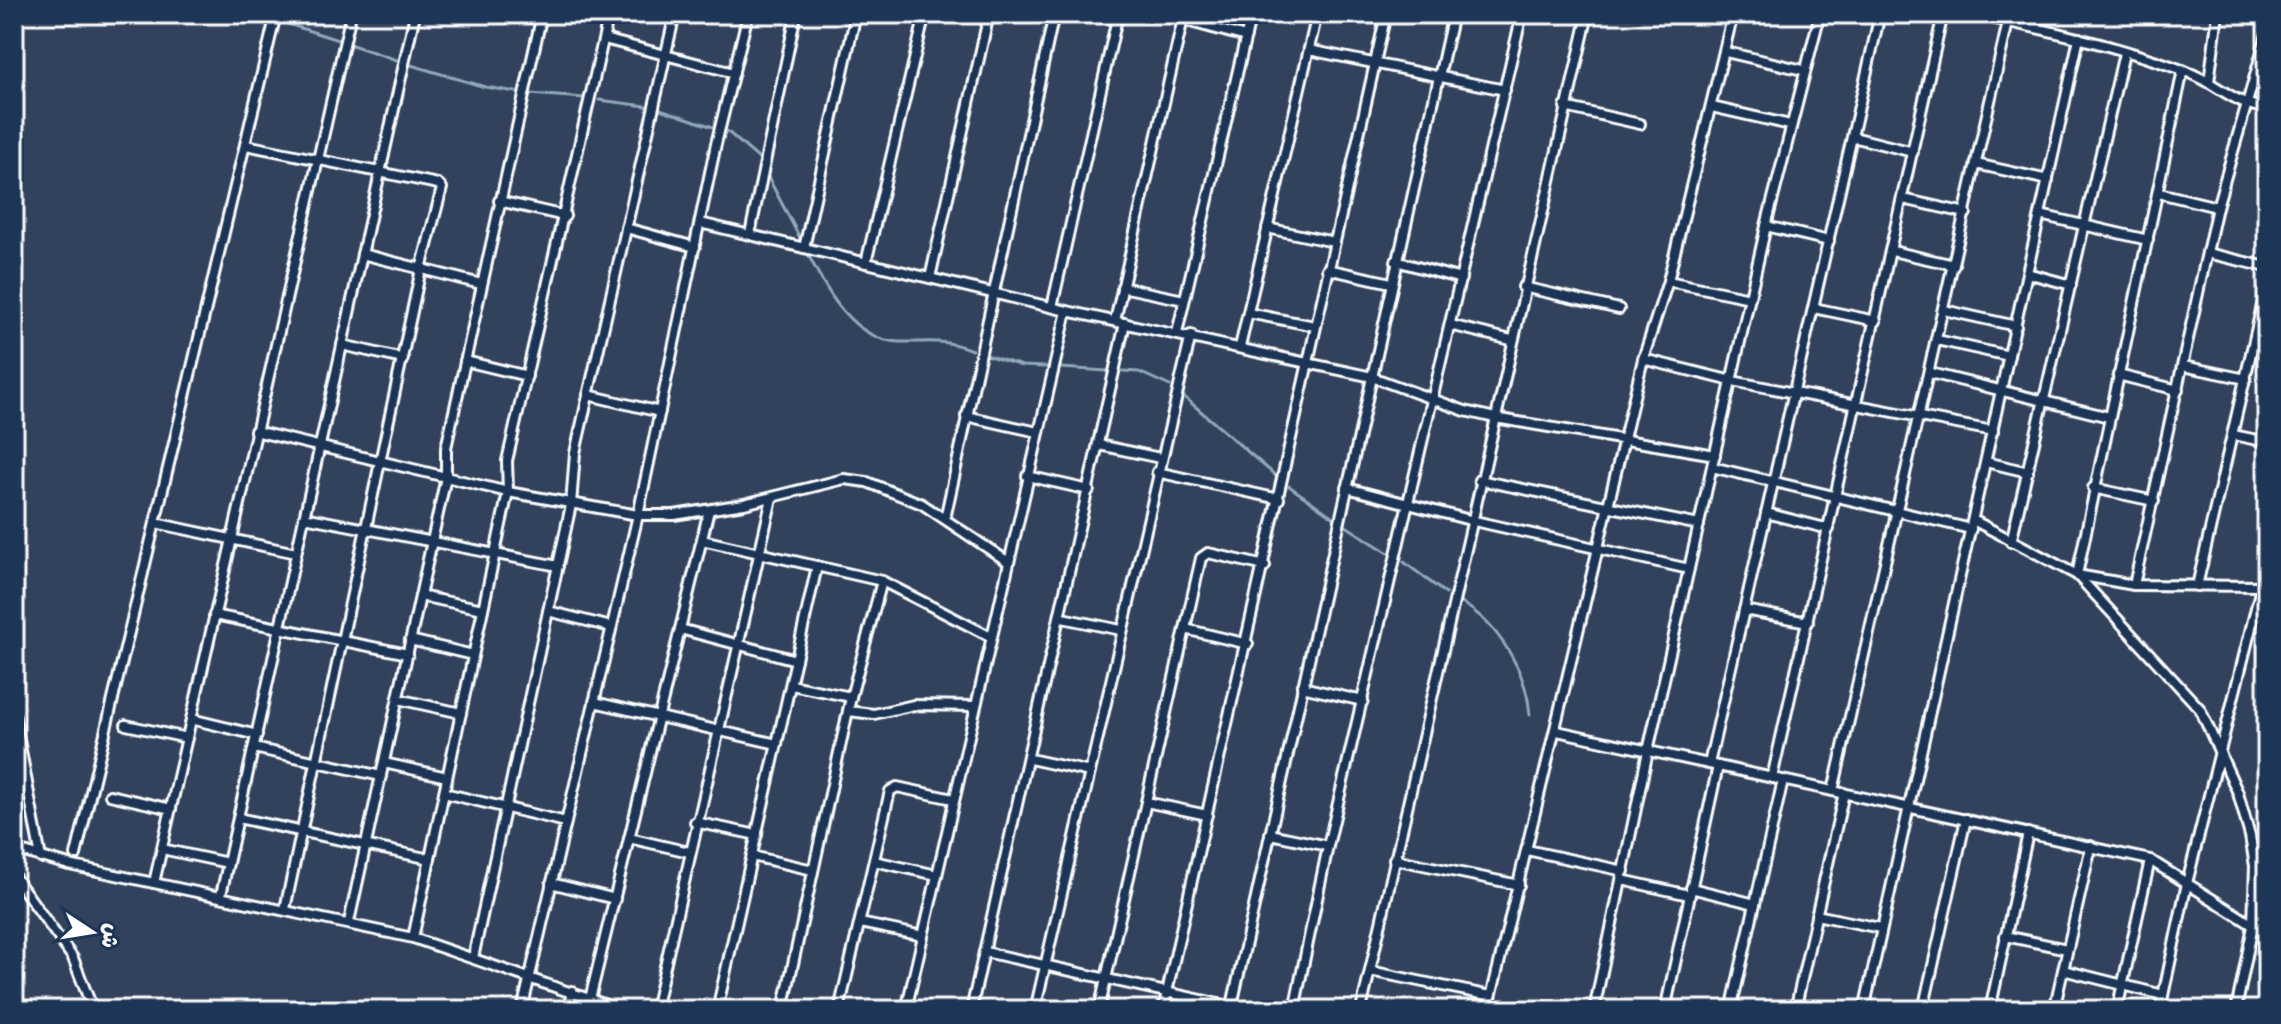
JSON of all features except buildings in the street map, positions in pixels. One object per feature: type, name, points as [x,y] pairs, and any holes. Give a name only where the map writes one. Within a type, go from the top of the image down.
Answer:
[{"type":"street","points":[[76,855],[276,14]]},
{"type":"street","points":[[154,883],[351,14]]},
{"type":"street","points":[[221,895],[415,14]]},
{"type":"street","points":[[349,922],[446,477],[446,448],[542,14]]},
{"type":"street","points":[[413,938],[508,492],[507,461],[609,14]]},
{"type":"street","points":[[473,958],[571,505],[575,453],[675,14]]},
{"type":"street","points":[[522,1010],[638,515],[748,14]]},
{"type":"street","points":[[750,234],[796,14]]},
{"type":"street","points":[[804,248],[856,14]]},
{"type":"street","points":[[866,263],[925,14]]},
{"type":"street","points":[[930,278],[989,14]]},
{"type":"street","points":[[945,519],[991,293],[1054,14]]},
{"type":"street","points":[[1052,307],[1118,14]]},
{"type":"street","points":[[1177,333],[1251,14]]},
{"type":"street","points":[[1240,347],[1317,14]]},
{"type":"street","points":[[1163,1010],[1248,644],[1327,269],[1386,14]]},
{"type":"street","points":[[1231,1008],[1453,14]]},
{"type":"street","points":[[1294,1010],[1328,846],[1435,400],[1522,14]]},
{"type":"street","points":[[1361,1010],[1479,480],[1588,14]]},
{"type":"street","points":[[1488,1010],[1557,731],[1643,359],[1668,281],[1733,14]]},
{"type":"street","points":[[1594,1010],[1648,751],[1766,226],[1803,70],[1820,14]]},
{"type":"street","points":[[1665,1010],[1744,610],[1880,14]]},
{"type":"street","points":[[1772,778],[1858,406],[1943,14]]},
{"type":"street","points":[[1971,14],[2079,38],[2183,70],[2245,105],[2267,109]]},
{"type":"street","points":[[2209,82],[2218,14]]},
{"type":"street","points":[[2255,14],[2267,16]]},
{"type":"street","points":[[1115,321],[1184,17],[1246,37]]},
{"type":"street","points":[[1833,791],[2008,22]]},
{"type":"street","points":[[2134,585],[2217,207],[2267,34]]},
{"type":"street","points":[[1864,1010],[2079,38]]},
{"type":"street","points":[[604,39],[734,73]]},
{"type":"street","points":[[1309,50],[1376,61],[1505,90]]},
{"type":"street","points":[[1726,52],[1803,70]]},
{"type":"street","points":[[2011,542],[2124,53]]},
{"type":"street","points":[[2077,575],[2183,70]]},
{"type":"street","points":[[1565,107],[1640,124]]},
{"type":"street","points":[[1712,107],[1790,125]]},
{"type":"street","points":[[1853,137],[1913,152]]},
{"type":"street","points":[[246,145],[438,184],[442,188],[421,269],[285,909]]},
{"type":"street","points":[[1976,164],[2048,180]]},
{"type":"street","points":[[2159,193],[2217,207]]},
{"type":"street","points":[[1903,199],[1966,213]]},
{"type":"street","points":[[499,201],[565,216]]},
{"type":"street","points":[[2040,215],[2148,240]]},
{"type":"street","points":[[700,223],[1067,311],[1191,335],[1372,377],[1495,418],[1715,455]]},
{"type":"street","points":[[1766,226],[1829,241]]},
{"type":"street","points":[[626,228],[695,247]]},
{"type":"street","points":[[1267,228],[1334,242]]},
{"type":"street","points":[[1892,251],[1954,265]]},
{"type":"street","points":[[2207,253],[2267,267]]},
{"type":"street","points":[[362,254],[481,284]]},
{"type":"street","points":[[1396,261],[1461,279]]},
{"type":"street","points":[[1327,269],[1391,283]]},
{"type":"street","points":[[2027,273],[2071,285]]},
{"type":"street","points":[[1668,281],[1750,298]]},
{"type":"street","points":[[2197,586],[2267,284]]},
{"type":"street","points":[[1122,287],[1184,300]]},
{"type":"street","points":[[1523,287],[1619,309]]},
{"type":"street","points":[[1814,308],[1876,321]]},
{"type":"street","points":[[1944,310],[2016,326]]},
{"type":"street","points":[[906,1010],[1067,311]]},
{"type":"street","points":[[1248,313],[1315,326]]},
{"type":"street","points":[[971,1010],[1062,618],[1125,323]]},
{"type":"street","points":[[1450,325],[1511,340]]},
{"type":"street","points":[[1035,1010],[1160,458],[1191,335]]},
{"type":"street","points":[[1937,340],[2009,356]]},
{"type":"street","points":[[342,345],[403,359]]},
{"type":"street","points":[[1643,359],[1732,381],[1993,431]]},
{"type":"street","points":[[465,361],[527,376]]},
{"type":"street","points":[[2183,366],[2246,379]]},
{"type":"street","points":[[1930,373],[2109,417]]},
{"type":"street","points":[[2118,375],[2178,390]]},
{"type":"street","points":[[588,395],[660,412]]},
{"type":"street","points":[[966,416],[1038,432]]},
{"type":"street","points":[[255,431],[508,492],[638,515],[709,510],[772,498],[844,479],[867,482],[900,493],[1007,561]]},
{"type":"street","points":[[2233,435],[2267,442]]},
{"type":"street","points":[[1099,445],[1160,458]]},
{"type":"street","points":[[1986,462],[2028,472]]},
{"type":"street","points":[[1712,467],[1898,513],[1972,524],[2077,575],[2134,585],[2265,586]]},
{"type":"street","points":[[1157,472],[1279,499]]},
{"type":"street","points":[[1027,476],[1089,490]]},
{"type":"street","points":[[1479,480],[1610,504],[1699,525]]},
{"type":"street","points":[[1347,488],[1470,520],[1689,569]]},
{"type":"street","points":[[2093,488],[2154,501]]},
{"type":"street","points":[[655,1010],[695,822],[772,498]]},
{"type":"street","points":[[590,999],[709,510]]},
{"type":"street","points":[[1766,513],[1829,529]]},
{"type":"street","points":[[304,517],[558,566]]},
{"type":"street","points":[[155,523],[296,553]]},
{"type":"street","points":[[702,540],[882,581],[991,637]]},
{"type":"street","points":[[1099,1010],[1203,554],[1265,566]]},
{"type":"street","points":[[2160,1010],[2187,883],[2265,586],[2267,564]]},
{"type":"street","points":[[717,1010],[817,566]]},
{"type":"street","points":[[2077,575],[2200,709],[2238,793],[2250,836],[2255,866],[2253,924]]},
{"type":"street","points":[[783,1010],[851,697],[882,581]]},
{"type":"street","points":[[420,596],[483,609]]},
{"type":"street","points":[[1744,610],[1808,622]]},
{"type":"street","points":[[548,611],[611,627]]},
{"type":"street","points":[[214,615],[408,654]]},
{"type":"street","points":[[1062,618],[1121,630]]},
{"type":"street","points":[[680,629],[796,660]]},
{"type":"street","points":[[1185,629],[1248,644]]},
{"type":"street","points":[[410,640],[473,655]]},
{"type":"street","points":[[791,685],[851,697]]},
{"type":"street","points":[[1302,687],[1363,701]]},
{"type":"street","points":[[398,699],[461,713]]},
{"type":"street","points":[[594,702],[777,744]]},
{"type":"street","points":[[848,711],[874,714],[930,704],[975,706]]},
{"type":"street","points":[[14,713],[41,858]]},
{"type":"street","points":[[191,719],[257,735]]},
{"type":"street","points":[[126,725],[187,738]]},
{"type":"street","points":[[1557,731],[2150,860],[2267,934]]},
{"type":"street","points":[[254,748],[381,776]]},
{"type":"street","points":[[1030,759],[1090,772]]},
{"type":"street","points":[[384,763],[447,777]]},
{"type":"street","points":[[1731,1010],[1783,780]]},
{"type":"street","points":[[839,1010],[893,787],[953,799]]},
{"type":"street","points":[[444,793],[566,822]]},
{"type":"street","points":[[1795,1010],[1844,793]]},
{"type":"street","points":[[110,795],[171,809]]},
{"type":"street","points":[[1146,802],[1207,815]]},
{"type":"street","points":[[238,818],[430,859]]},
{"type":"street","points":[[1923,1010],[1966,819]]},
{"type":"street","points":[[695,822],[757,835]]},
{"type":"street","points":[[1990,1010],[2028,833]]},
{"type":"street","points":[[1270,834],[1328,846]]},
{"type":"street","points":[[629,838],[689,852]]},
{"type":"street","points":[[2054,1010],[2091,846]]},
{"type":"street","points":[[14,849],[41,858],[413,938],[621,1010]]},
{"type":"street","points":[[162,849],[228,863]]},
{"type":"street","points":[[1527,850],[1690,892],[1755,904]]},
{"type":"street","points":[[2236,1010],[2267,855]]},
{"type":"street","points":[[752,856],[813,870]]},
{"type":"street","points":[[1394,859],[1519,885]]},
{"type":"street","points":[[2117,1010],[2150,860]]},
{"type":"street","points":[[874,861],[937,875]]},
{"type":"street","points":[[14,876],[73,958],[93,1010]]},
{"type":"street","points":[[551,883],[615,899]]},
{"type":"street","points":[[1816,915],[1880,928]]},
{"type":"street","points":[[860,923],[923,936]]},
{"type":"street","points":[[2005,936],[2067,949]]},
{"type":"street","points":[[985,952],[1247,1010]]},
{"type":"street","points":[[2063,970],[2163,995]]},
{"type":"street","points":[[1370,971],[1491,996]]},
{"type":"street","points":[[568,1010],[572,991]]},
{"type":"waterway","points":[[259,14],[268,17]]},
{"type":"waterway","points":[[282,22],[338,40]]},
{"type":"waterway","points":[[352,45],[397,60]]},
{"type":"waterway","points":[[411,65],[485,87],[516,92]]},
{"type":"waterway","points":[[530,94],[584,98]]},
{"type":"waterway","points":[[599,100],[646,106]]},
{"type":"waterway","points":[[660,109],[713,127]]},
{"type":"waterway","points":[[727,131],[759,159]]},
{"type":"waterway","points":[[768,177],[801,240]]},
{"type":"waterway","points":[[809,256],[833,299],[868,333],[899,342],[943,342],[972,350]]},
{"type":"waterway","points":[[986,355],[1022,366],[1046,367]]},
{"type":"waterway","points":[[1061,368],[1107,371]]},
{"type":"waterway","points":[[1123,371],[1139,372],[1170,386]]},
{"type":"waterway","points":[[1183,396],[1276,476]]},
{"type":"waterway","points":[[1289,486],[1333,517]]},
{"type":"waterway","points":[[1346,526],[1390,554]]},
{"type":"waterway","points":[[1404,562],[1446,594]]},
{"type":"waterway","points":[[1460,602],[1487,622],[1508,650],[1523,682],[1530,715]]}]
